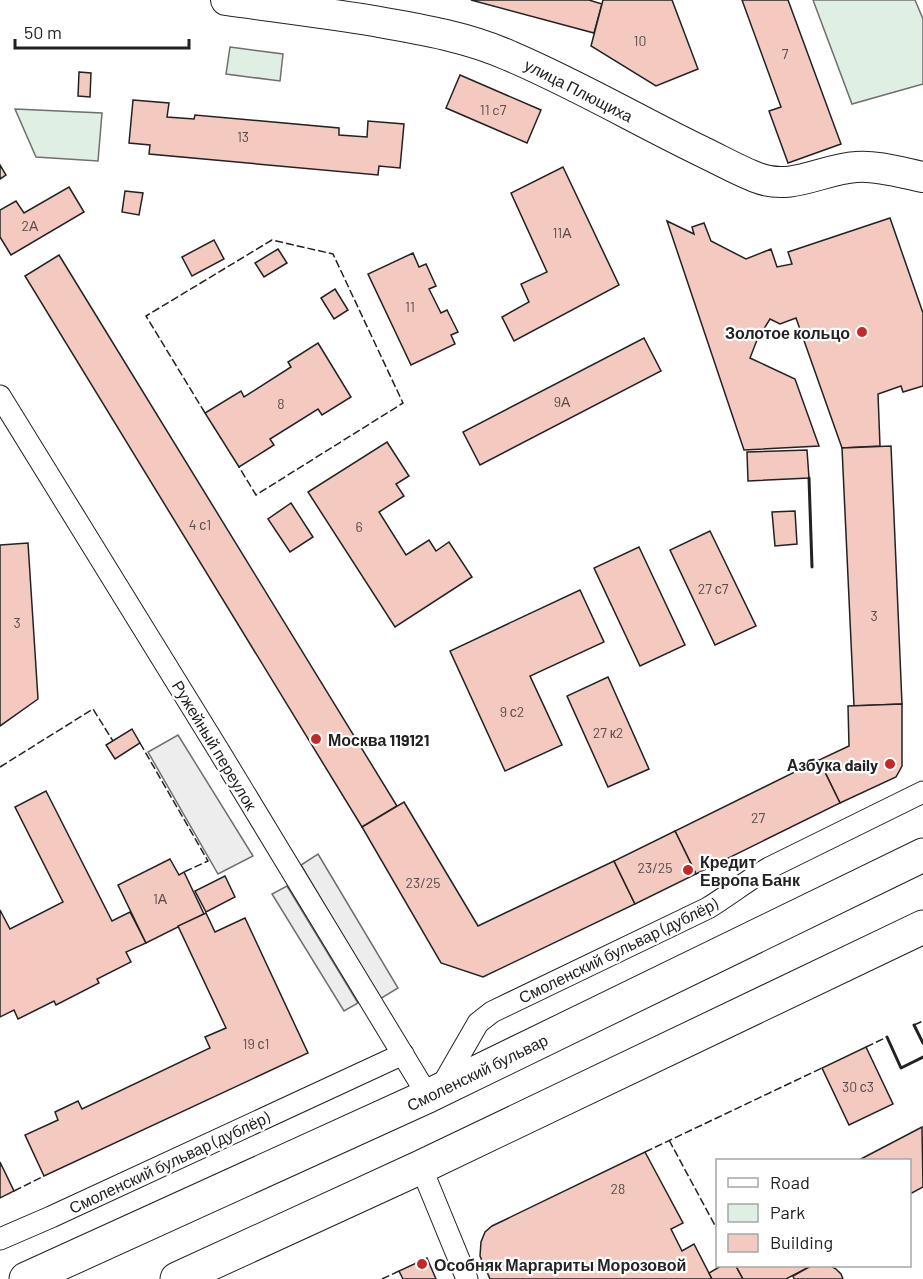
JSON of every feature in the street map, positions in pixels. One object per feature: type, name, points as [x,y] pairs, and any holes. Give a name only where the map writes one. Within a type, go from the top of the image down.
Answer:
[{"type":"main road","name":"Смоленский бульвар","points":[[26,1279],[434,1093],[923,855]]},
{"type":"main road","points":[[177,1279],[421,1167],[923,927]]},
{"type":"street","name":"улица Плющиха","points":[[226,0],[407,27],[462,39],[508,55],[564,81],[760,179],[781,182],[800,181],[858,166],[923,177]]},
{"type":"street","name":"Ружейный переулок","points":[[0,396],[403,1054],[434,1093]]},
{"type":"street","name":"Смоленский бульвар (дублёр)","points":[[434,1093],[478,1023],[492,1012],[708,908],[755,875],[923,792]]},
{"type":"street","name":"Смоленский бульвар (дублёр)","points":[[0,1239],[403,1054]]},
{"type":"street","points":[[421,1167],[467,1279]]},
{"type":"green space","points":[[813,0],[915,0],[923,19],[923,84],[852,104]]},
{"type":"green space","points":[[230,47],[283,54],[280,81],[226,74]]},
{"type":"green space","points":[[15,109],[102,113],[98,161],[36,157]]},
{"type":"shaded area","points":[[178,735],[253,856],[218,874],[148,752]]},
{"type":"shaded area","points":[[318,854],[398,988],[380,999],[301,865]]},
{"type":"shaded area","points":[[287,886],[358,1003],[344,1011],[272,894]]},
{"type":"building","points":[[471,0],[589,0],[602,4],[594,33]]},
{"type":"building","points":[[603,0],[672,0],[698,69],[656,86],[591,46]]},
{"type":"building","points":[[742,0],[788,0],[841,144],[788,163],[769,111],[781,107]]},
{"type":"building","points":[[79,72],[91,73],[90,97],[78,96]]},
{"type":"building","points":[[460,75],[541,110],[527,143],[446,108]]},
{"type":"building","points":[[133,100],[169,103],[167,117],[194,119],[195,115],[339,128],[339,135],[367,137],[368,121],[404,124],[400,168],[379,166],[378,175],[149,154],[150,145],[129,143]]},
{"type":"building","points":[[0,165],[6,175],[0,179]]},
{"type":"building","points":[[563,167],[619,285],[514,341],[502,317],[529,302],[521,284],[547,272],[511,193]]},
{"type":"building","points":[[69,187],[84,212],[11,255],[0,237],[0,210],[16,201],[24,213]]},
{"type":"building","points":[[125,191],[143,193],[139,215],[122,212]]},
{"type":"building","name":"Золотое кольцо","points":[[890,218],[923,313],[923,386],[903,392],[901,386],[878,394],[880,446],[842,448],[796,318],[780,324],[770,319],[757,340],[750,358],[795,379],[819,446],[744,450],[667,221],[694,234],[692,227],[704,223],[711,241],[746,259],[771,249],[777,267],[792,264],[788,252]]},
{"type":"building","points":[[214,240],[224,259],[192,276],[182,257]]},
{"type":"building","points":[[278,249],[287,263],[264,277],[255,263]]},
{"type":"building","points":[[413,253],[419,267],[426,264],[436,286],[429,289],[441,313],[447,310],[458,332],[451,335],[455,344],[411,365],[368,274]]},
{"type":"building","points":[[59,255],[397,806],[362,827],[25,276]]},
{"type":"building","points":[[335,289],[348,310],[334,319],[321,298]]},
{"type":"building","points":[[644,338],[661,371],[480,465],[463,432]]},
{"type":"building","points":[[318,343],[351,397],[322,415],[318,409],[270,439],[274,445],[239,467],[205,413],[241,391],[244,397],[291,367],[288,362]]},
{"type":"building","points":[[387,442],[409,476],[396,484],[404,496],[379,512],[406,555],[429,540],[436,551],[449,542],[472,577],[395,627],[308,492]]},
{"type":"building","points":[[891,446],[902,704],[854,706],[842,448]]},
{"type":"building","points":[[807,450],[809,478],[748,481],[747,452]]},
{"type":"building","points":[[291,503],[313,537],[290,552],[268,519]]},
{"type":"building","points":[[795,511],[797,544],[775,546],[772,512]]},
{"type":"building","points":[[710,531],[756,626],[715,645],[670,550]]},
{"type":"building","points":[[28,543],[38,699],[0,726],[0,545]]},
{"type":"building","points":[[639,547],[685,645],[640,666],[594,568]]},
{"type":"building","points":[[580,590],[604,642],[530,676],[562,745],[505,771],[450,651]]},
{"type":"building","points":[[608,677],[649,769],[608,787],[567,696]]},
{"type":"building","points":[[902,704],[902,766],[896,777],[840,803],[819,760],[849,746],[848,706]]},
{"type":"building","points":[[132,729],[140,743],[115,759],[106,745]]},
{"type":"building","points":[[819,760],[840,803],[696,874],[675,831]]},
{"type":"building","points":[[46,791],[112,921],[130,912],[146,943],[126,952],[131,962],[97,979],[99,983],[56,1005],[54,1001],[18,1019],[14,1010],[0,1017],[0,910],[10,929],[63,902],[15,807]]},
{"type":"building","points":[[404,802],[478,926],[614,861],[635,904],[483,977],[441,963],[362,827]]},
{"type":"building","points":[[675,831],[696,874],[635,904],[614,861]]},
{"type":"building","points":[[170,859],[179,875],[184,872],[204,914],[146,943],[118,885]]},
{"type":"building","points":[[225,876],[235,897],[206,912],[195,891]]},
{"type":"building","points":[[206,913],[215,932],[245,918],[308,1053],[44,1176],[25,1135],[58,1120],[55,1112],[78,1101],[82,1109],[210,1048],[205,1037],[226,1028],[178,926]]},
{"type":"building","points":[[866,1047],[893,1104],[849,1125],[822,1068]]},
{"type":"building","points":[[922,1127],[923,1187],[911,1193],[911,1159],[861,1159]]},
{"type":"building","points":[[645,1152],[683,1223],[671,1229],[682,1251],[694,1244],[712,1279],[490,1279],[480,1256],[481,1242],[485,1232],[492,1226]]},
{"type":"building","points":[[0,1162],[14,1191],[0,1198]]},
{"type":"building","name":"Особняк Маргариты Морозовой","points":[[427,1258],[436,1279],[403,1279],[399,1271]]},
{"type":"building","points":[[719,1267],[737,1267],[743,1279],[712,1279],[709,1273]]},
{"type":"building","points":[[737,1267],[809,1267],[786,1279],[743,1279]]},
{"type":"building","points":[[809,1267],[833,1267],[843,1279],[794,1279],[793,1276]]},
{"type":"fence","points":[[205,413],[146,316],[272,240],[333,254],[403,403],[256,495],[239,467]]},
{"type":"fence","points":[[0,767],[93,709],[113,741]]},
{"type":"fence","points":[[140,743],[208,861],[184,872]]},
{"type":"fence","points":[[914,1025],[923,1021]]},
{"type":"fence","points":[[866,1047],[887,1037]]},
{"type":"fence","points":[[645,1152],[822,1068]]},
{"type":"fence","points":[[669,1140],[716,1227]]},
{"type":"fence","points":[[14,1191],[44,1176]]},
{"type":"fence","points":[[382,1279],[399,1271]]},
{"type":"wall","points":[[809,478],[812,567]]},
{"type":"wall","points":[[914,1025],[923,1043]]},
{"type":"wall","points":[[887,1037],[901,1068],[923,1057]]},
{"type":"place","name":"Золотое кольцо","points":[[862,332]]},
{"type":"place","name":"Москва 119121","points":[[316,739]]},
{"type":"place","name":"Азбука daily","points":[[890,764]]},
{"type":"place","name":"Кредит Европа Банк","points":[[688,870]]},
{"type":"place","name":"Особняк Маргариты Морозовой","points":[[422,1264]]}]
